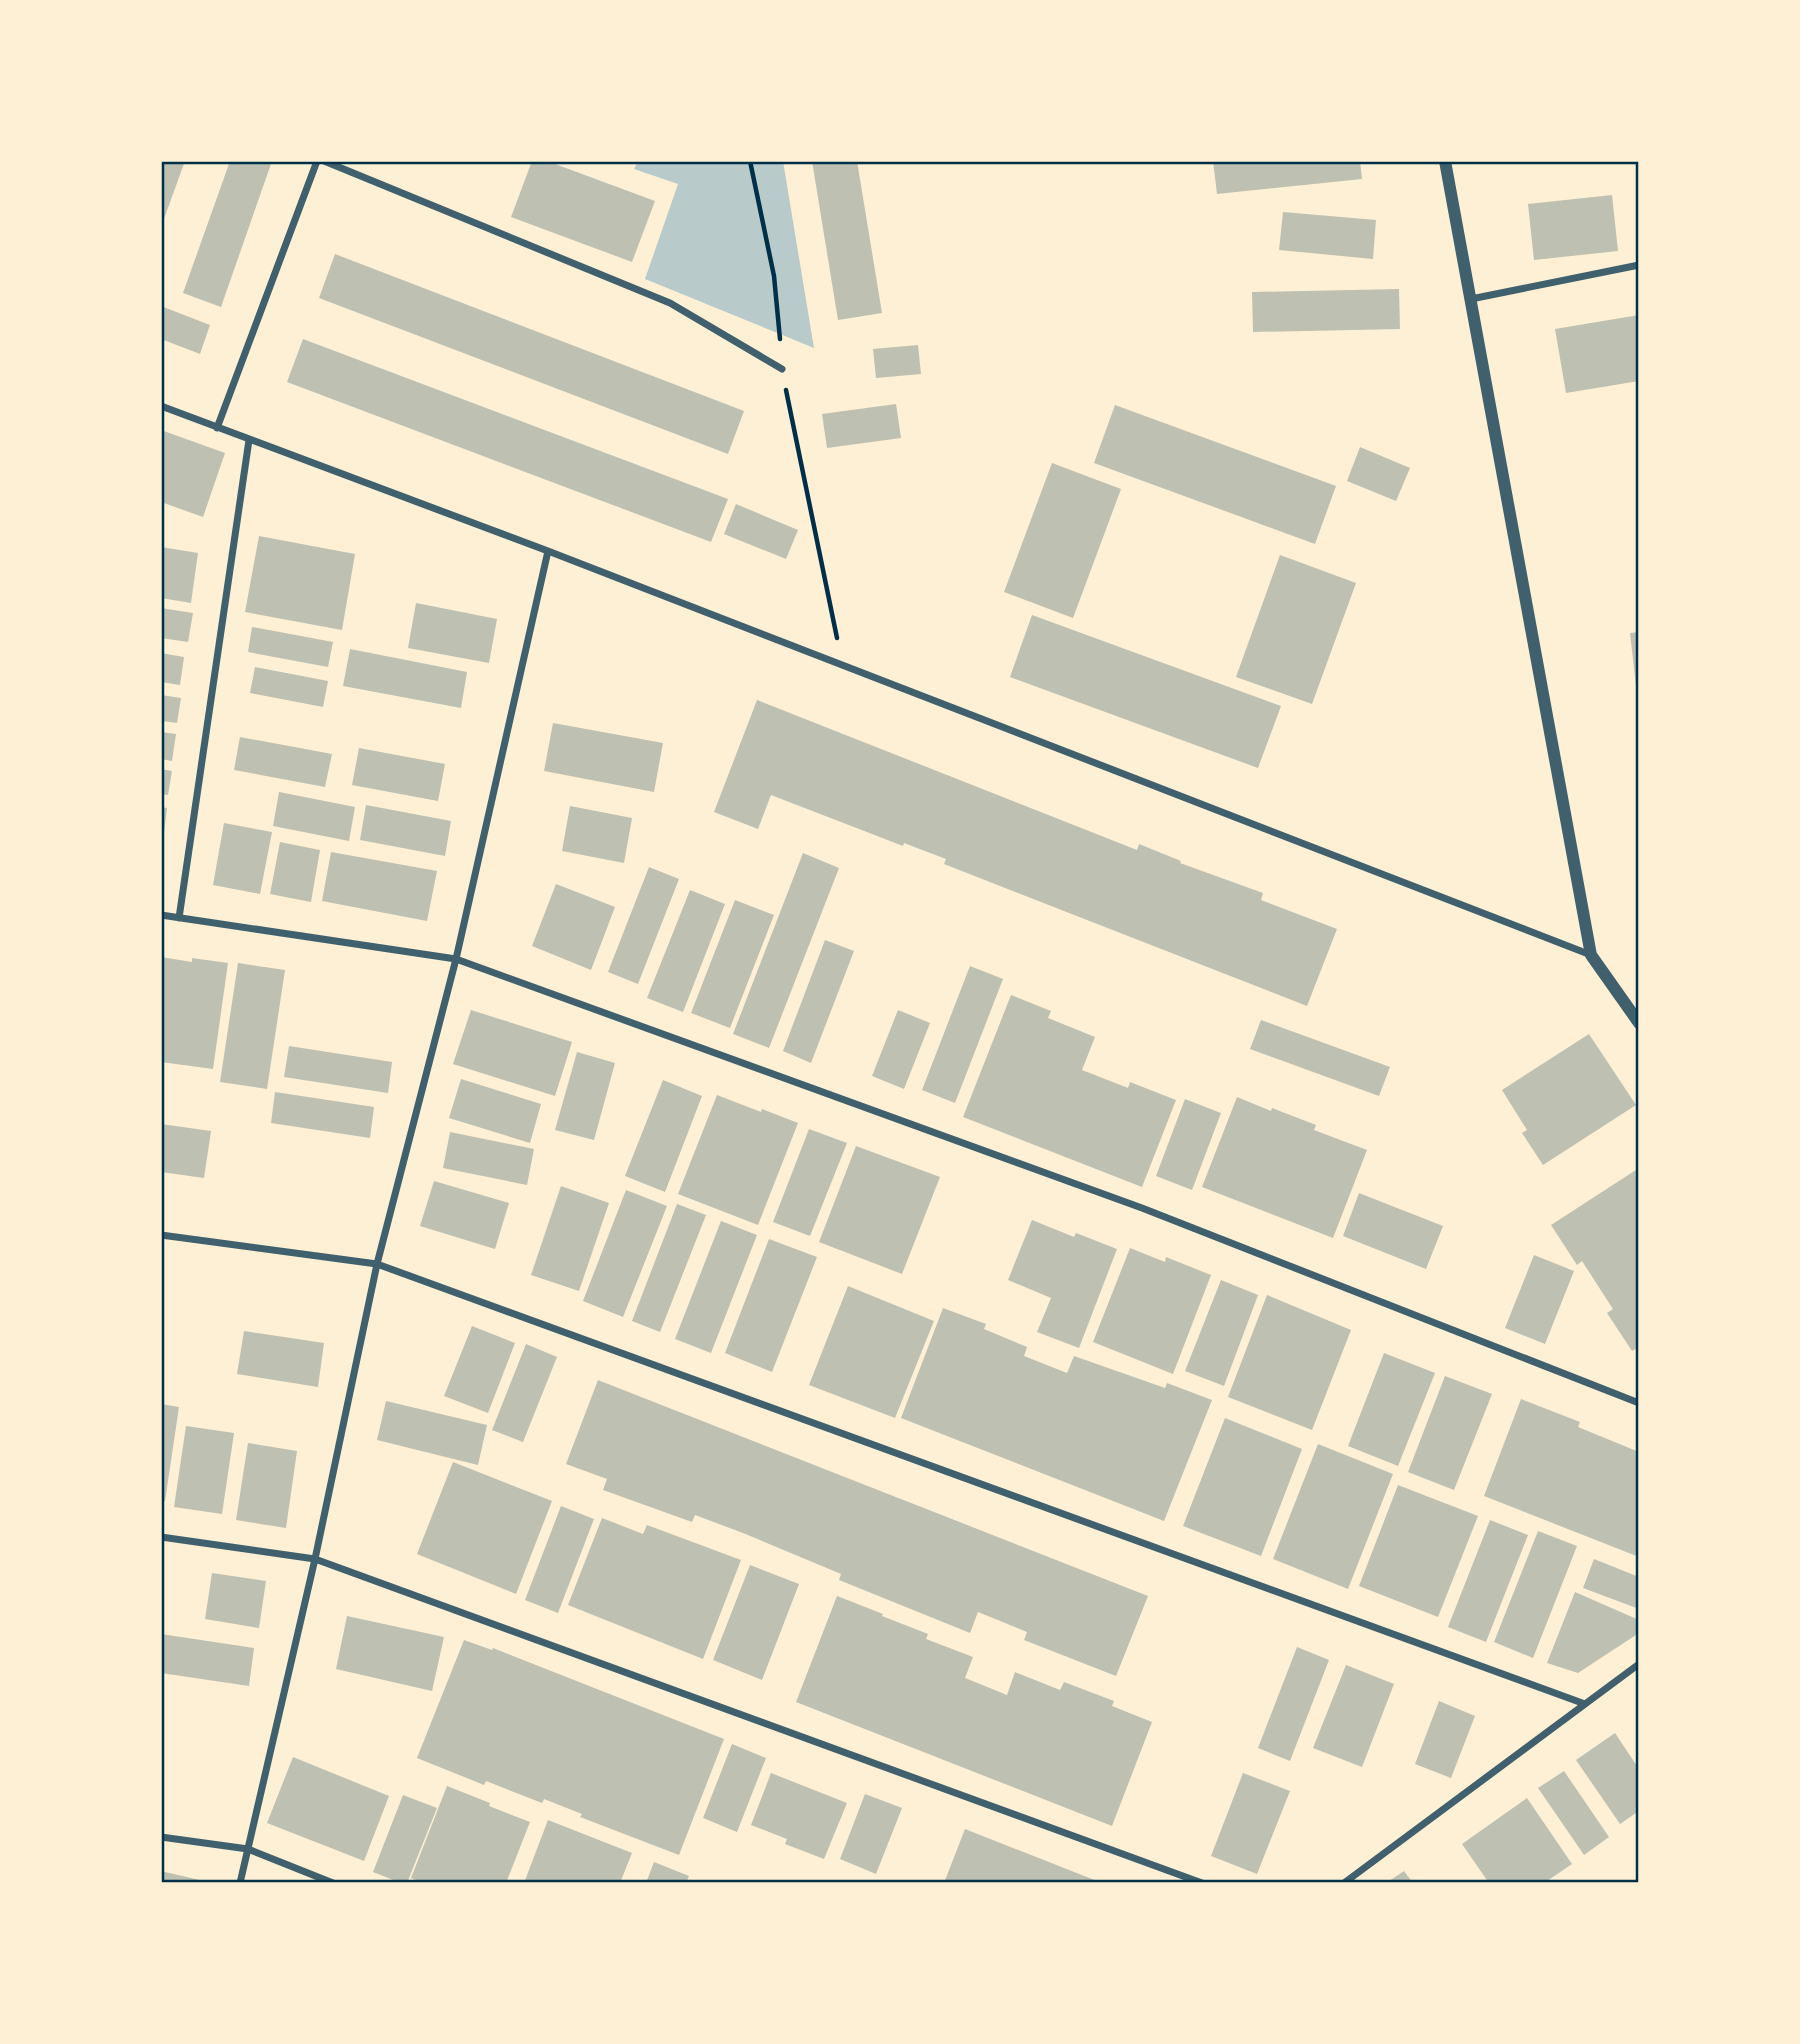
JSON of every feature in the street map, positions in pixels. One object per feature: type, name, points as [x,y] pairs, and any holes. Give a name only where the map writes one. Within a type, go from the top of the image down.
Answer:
[{"type":"street","points":[[217,428],[317,161]]},
{"type":"street","points":[[324,161],[670,303],[782,369]]},
{"type":"street","points":[[1445,161],[1591,955],[1639,1023]]},
{"type":"street","points":[[1471,299],[1639,265]]},
{"type":"street","points":[[161,406],[548,551],[1591,955]]},
{"type":"street","points":[[179,918],[249,440]]},
{"type":"street","points":[[240,1883],[315,1559],[377,1264],[456,959],[548,551]]},
{"type":"street","points":[[161,915],[456,959],[1142,1208],[1639,1403]]},
{"type":"street","points":[[161,1235],[377,1264],[1584,1704]]},
{"type":"street","points":[[161,1537],[315,1559],[1202,1883]]},
{"type":"street","points":[[1345,1883],[1639,1664]]},
{"type":"street","points":[[161,1837],[248,1849],[333,1883]]},
{"type":"path","points":[[750,161],[774,276],[782,369],[840,664]]},
{"type":"shaded area","points":[[638,161],[783,161],[814,348],[645,279],[678,184],[634,169]]},
{"type":"building","points":[[161,161],[185,161],[161,227]]},
{"type":"building","points":[[230,161],[272,161],[221,307],[183,293]]},
{"type":"building","points":[[532,161],[547,161],[655,201],[632,262],[511,217]]},
{"type":"building","points":[[812,161],[857,161],[882,313],[838,320]]},
{"type":"building","points":[[1213,161],[1360,161],[1362,179],[1217,194]]},
{"type":"building","points":[[1612,195],[1618,251],[1534,260],[1528,204]]},
{"type":"building","points":[[1283,212],[1376,220],[1373,259],[1279,250]]},
{"type":"building","points":[[335,254],[744,411],[728,454],[319,298]]},
{"type":"building","points":[[1399,289],[1400,329],[1253,332],[1252,292]]},
{"type":"building","points":[[161,306],[210,325],[200,354],[161,339]]},
{"type":"building","points":[[1639,315],[1639,381],[1566,393],[1555,329]]},
{"type":"building","points":[[303,339],[728,499],[711,542],[287,382]]},
{"type":"building","points":[[918,345],[921,374],[876,378],[873,349]]},
{"type":"building","points":[[896,404],[901,438],[827,448],[822,414]]},
{"type":"building","points":[[1115,405],[1336,486],[1315,544],[1094,463]]},
{"type":"building","points":[[161,430],[225,453],[203,517],[161,502]]},
{"type":"building","points":[[1360,447],[1410,468],[1396,501],[1347,481]]},
{"type":"building","points":[[1052,463],[1121,489],[1073,618],[1004,592]]},
{"type":"building","points":[[736,504],[798,530],[786,559],[724,534]]},
{"type":"building","points":[[259,536],[355,554],[342,630],[245,612]]},
{"type":"building","points":[[161,547],[198,553],[191,603],[161,598]]},
{"type":"building","points":[[1280,555],[1356,583],[1312,704],[1236,677]]},
{"type":"building","points":[[416,603],[497,619],[489,663],[408,648]]},
{"type":"building","points":[[161,608],[193,613],[188,642],[161,638]]},
{"type":"building","points":[[1032,615],[1281,706],[1258,768],[1010,677]]},
{"type":"building","points":[[252,627],[333,642],[328,667],[248,652]]},
{"type":"building","points":[[1639,632],[1639,695],[1637,695],[1630,633]]},
{"type":"building","points":[[350,649],[467,672],[461,708],[343,686]]},
{"type":"building","points":[[161,653],[184,657],[180,685],[161,682]]},
{"type":"building","points":[[255,667],[328,681],[323,707],[250,693]]},
{"type":"building","points":[[161,695],[181,698],[177,723],[161,721]]},
{"type":"building","points":[[757,700],[1137,850],[1139,844],[1181,861],[1180,863],[1263,893],[1261,900],[1337,929],[1307,1006],[944,864],[946,859],[904,843],[903,846],[771,795],[758,829],[714,812]]},
{"type":"building","points":[[553,723],[663,743],[654,792],[544,771]]},
{"type":"building","points":[[161,732],[176,734],[172,761],[161,759]]},
{"type":"building","points":[[240,737],[332,754],[325,787],[234,770]]},
{"type":"building","points":[[359,748],[445,764],[438,801],[352,785]]},
{"type":"building","points":[[161,769],[172,771],[168,795],[161,794]]},
{"type":"building","points":[[279,792],[355,807],[349,841],[273,826]]},
{"type":"building","points":[[366,805],[451,821],[445,856],[360,840]]},
{"type":"building","points":[[570,806],[632,818],[624,863],[562,851]]},
{"type":"building","points":[[161,807],[167,808],[163,841],[161,841]]},
{"type":"building","points":[[224,823],[272,832],[260,894],[213,885]]},
{"type":"building","points":[[280,842],[320,850],[311,902],[270,894]]},
{"type":"building","points":[[331,852],[437,871],[427,921],[322,901]]},
{"type":"building","points":[[803,853],[839,868],[769,1048],[733,1034]]},
{"type":"building","points":[[649,867],[679,879],[638,984],[608,972]]},
{"type":"building","points":[[556,884],[615,907],[591,970],[532,946]]},
{"type":"building","points":[[690,890],[725,904],[683,1012],[647,998]]},
{"type":"building","points":[[735,900],[774,915],[730,1028],[691,1013]]},
{"type":"building","points":[[825,940],[854,951],[811,1063],[783,1051]]},
{"type":"building","points":[[161,957],[192,962],[192,958],[228,963],[213,1069],[161,1062]]},
{"type":"building","points":[[238,963],[285,970],[267,1089],[220,1082]]},
{"type":"building","points":[[970,966],[1003,979],[955,1103],[922,1090]]},
{"type":"building","points":[[1011,995],[1051,1011],[1048,1018],[1095,1037],[1082,1070],[1128,1088],[1130,1082],[1176,1100],[1142,1187],[963,1117]]},
{"type":"building","points":[[471,1010],[572,1042],[555,1096],[453,1064]]},
{"type":"building","points":[[898,1010],[930,1023],[904,1089],[872,1076]]},
{"type":"building","points":[[1261,1020],[1390,1067],[1379,1096],[1250,1049]]},
{"type":"building","points":[[1589,1034],[1636,1105],[1543,1165],[1522,1133],[1527,1130],[1502,1090]]},
{"type":"building","points":[[289,1046],[392,1062],[388,1093],[284,1077]]},
{"type":"building","points":[[577,1052],[615,1063],[594,1140],[555,1130]]},
{"type":"building","points":[[461,1079],[541,1104],[530,1143],[449,1118]]},
{"type":"building","points":[[663,1080],[702,1096],[665,1192],[625,1176]]},
{"type":"building","points":[[275,1092],[374,1107],[370,1138],[271,1123]]},
{"type":"building","points":[[717,1095],[798,1123],[758,1225],[678,1194]]},
{"type":"building","points":[[1237,1097],[1316,1125],[1314,1130],[1367,1150],[1333,1238],[1202,1187]]},
{"type":"building","points":[[1185,1099],[1221,1113],[1192,1190],[1156,1176]]},
{"type":"building","points":[[161,1124],[211,1131],[204,1178],[161,1172]]},
{"type":"building","points":[[809,1129],[847,1143],[810,1236],[773,1222]]},
{"type":"building","points":[[450,1132],[534,1149],[527,1185],[443,1168]]},
{"type":"building","points":[[856,1146],[940,1177],[902,1274],[819,1242]]},
{"type":"building","points":[[1639,1168],[1639,1347],[1632,1351],[1607,1313],[1613,1309],[1582,1261],[1577,1265],[1551,1225]]},
{"type":"building","points":[[434,1181],[509,1203],[495,1249],[420,1226]]},
{"type":"building","points":[[561,1186],[609,1203],[579,1291],[531,1275]]},
{"type":"building","points":[[626,1190],[667,1206],[623,1317],[583,1301]]},
{"type":"building","points":[[1359,1193],[1443,1226],[1426,1269],[1343,1236]]},
{"type":"building","points":[[677,1204],[706,1215],[660,1332],[632,1321]]},
{"type":"building","points":[[1032,1220],[1074,1237],[1076,1233],[1117,1249],[1079,1348],[1037,1332],[1051,1298],[1008,1280]]},
{"type":"building","points":[[721,1221],[757,1235],[711,1353],[675,1339]]},
{"type":"building","points":[[769,1239],[817,1257],[772,1372],[725,1353]]},
{"type":"building","points":[[1130,1248],[1165,1262],[1166,1257],[1211,1275],[1173,1374],[1093,1342]]},
{"type":"building","points":[[1534,1255],[1574,1271],[1545,1344],[1505,1328]]},
{"type":"building","points":[[1221,1280],[1258,1295],[1224,1386],[1185,1371]]},
{"type":"building","points":[[848,1286],[934,1321],[895,1418],[809,1385]]},
{"type":"building","points":[[1267,1295],[1351,1330],[1312,1430],[1228,1397]]},
{"type":"building","points":[[943,1308],[986,1324],[984,1329],[1027,1347],[1024,1356],[1067,1373],[1074,1356],[1165,1388],[1167,1383],[1212,1400],[1164,1521],[901,1418]]},
{"type":"building","points":[[472,1326],[515,1343],[488,1413],[444,1396]]},
{"type":"building","points":[[244,1331],[324,1343],[318,1387],[237,1374]]},
{"type":"building","points":[[526,1344],[557,1357],[523,1442],[492,1430]]},
{"type":"building","points":[[1384,1353],[1435,1373],[1398,1466],[1348,1446]]},
{"type":"building","points":[[1445,1376],[1492,1394],[1454,1490],[1408,1472]]},
{"type":"building","points":[[598,1380],[1148,1596],[1116,1676],[1024,1640],[1027,1632],[978,1612],[970,1633],[839,1580],[841,1574],[743,1533],[695,1515],[692,1522],[603,1490],[607,1479],[566,1464]]},
{"type":"building","points":[[1521,1399],[1580,1422],[1578,1427],[1639,1452],[1639,1557],[1484,1496]]},
{"type":"building","points":[[386,1401],[487,1425],[478,1465],[377,1440]]},
{"type":"building","points":[[161,1404],[179,1407],[165,1501],[161,1501]]},
{"type":"building","points":[[1225,1418],[1302,1449],[1261,1556],[1183,1526]]},
{"type":"building","points":[[186,1426],[234,1433],[222,1514],[174,1507]]},
{"type":"building","points":[[248,1443],[297,1451],[286,1528],[236,1520]]},
{"type":"building","points":[[1318,1444],[1393,1474],[1348,1589],[1273,1559]]},
{"type":"building","points":[[453,1462],[552,1501],[516,1594],[417,1554]]},
{"type":"building","points":[[1398,1485],[1478,1516],[1438,1617],[1359,1586]]},
{"type":"building","points":[[561,1506],[594,1519],[558,1613],[525,1600]]},
{"type":"building","points":[[602,1518],[643,1534],[647,1525],[741,1560],[703,1659],[568,1605]]},
{"type":"building","points":[[1490,1520],[1528,1535],[1486,1642],[1448,1627]]},
{"type":"building","points":[[1538,1531],[1577,1546],[1533,1658],[1494,1642]]},
{"type":"building","points":[[1594,1559],[1639,1577],[1639,1609],[1583,1588]]},
{"type":"building","points":[[750,1565],[799,1584],[762,1680],[713,1660]]},
{"type":"building","points":[[212,1573],[266,1581],[259,1628],[205,1619]]},
{"type":"building","points":[[1575,1592],[1639,1620],[1639,1633],[1578,1673],[1547,1663]]},
{"type":"building","points":[[837,1596],[928,1634],[926,1639],[973,1657],[965,1678],[1007,1695],[1015,1672],[1060,1690],[1064,1682],[1114,1701],[1112,1706],[1152,1722],[1112,1826],[796,1702]]},
{"type":"building","points":[[347,1616],[444,1637],[432,1691],[336,1669]]},
{"type":"building","points":[[161,1634],[254,1648],[249,1686],[161,1673]]},
{"type":"building","points":[[464,1640],[492,1650],[493,1648],[724,1739],[679,1855],[580,1817],[582,1814],[544,1799],[542,1803],[486,1781],[484,1785],[417,1758]]},
{"type":"building","points":[[1297,1647],[1329,1660],[1290,1761],[1258,1748]]},
{"type":"building","points":[[1346,1665],[1394,1684],[1362,1767],[1313,1748]]},
{"type":"building","points":[[1439,1701],[1475,1716],[1451,1778],[1415,1764]]},
{"type":"building","points":[[1615,1733],[1639,1769],[1639,1811],[1620,1824],[1576,1760]]},
{"type":"building","points":[[732,1744],[766,1758],[737,1832],[703,1818]]},
{"type":"building","points":[[293,1757],[389,1796],[364,1861],[267,1823]]},
{"type":"building","points":[[1564,1771],[1609,1837],[1584,1855],[1538,1788]]},
{"type":"building","points":[[771,1773],[847,1803],[824,1859],[785,1844],[787,1839],[751,1825]]},
{"type":"building","points":[[1243,1773],[1290,1791],[1257,1874],[1211,1856]]},
{"type":"building","points":[[447,1786],[530,1822],[506,1883],[423,1883],[411,1878]]},
{"type":"building","points":[[865,1794],[902,1808],[876,1874],[840,1859]]},
{"type":"building","points":[[403,1795],[437,1808],[407,1883],[373,1872]]},
{"type":"building","points":[[1527,1798],[1572,1864],[1544,1883],[1489,1883],[1462,1844]]},
{"type":"building","points":[[548,1820],[632,1853],[620,1883],[524,1883]]},
{"type":"building","points":[[965,1829],[1097,1881],[944,1883]]},
{"type":"building","points":[[654,1862],[689,1876],[686,1883],[646,1883]]},
{"type":"building","points":[[161,1871],[208,1882],[208,1883],[161,1883]]},
{"type":"building","points":[[1404,1871],[1413,1883],[1386,1883]]}]
